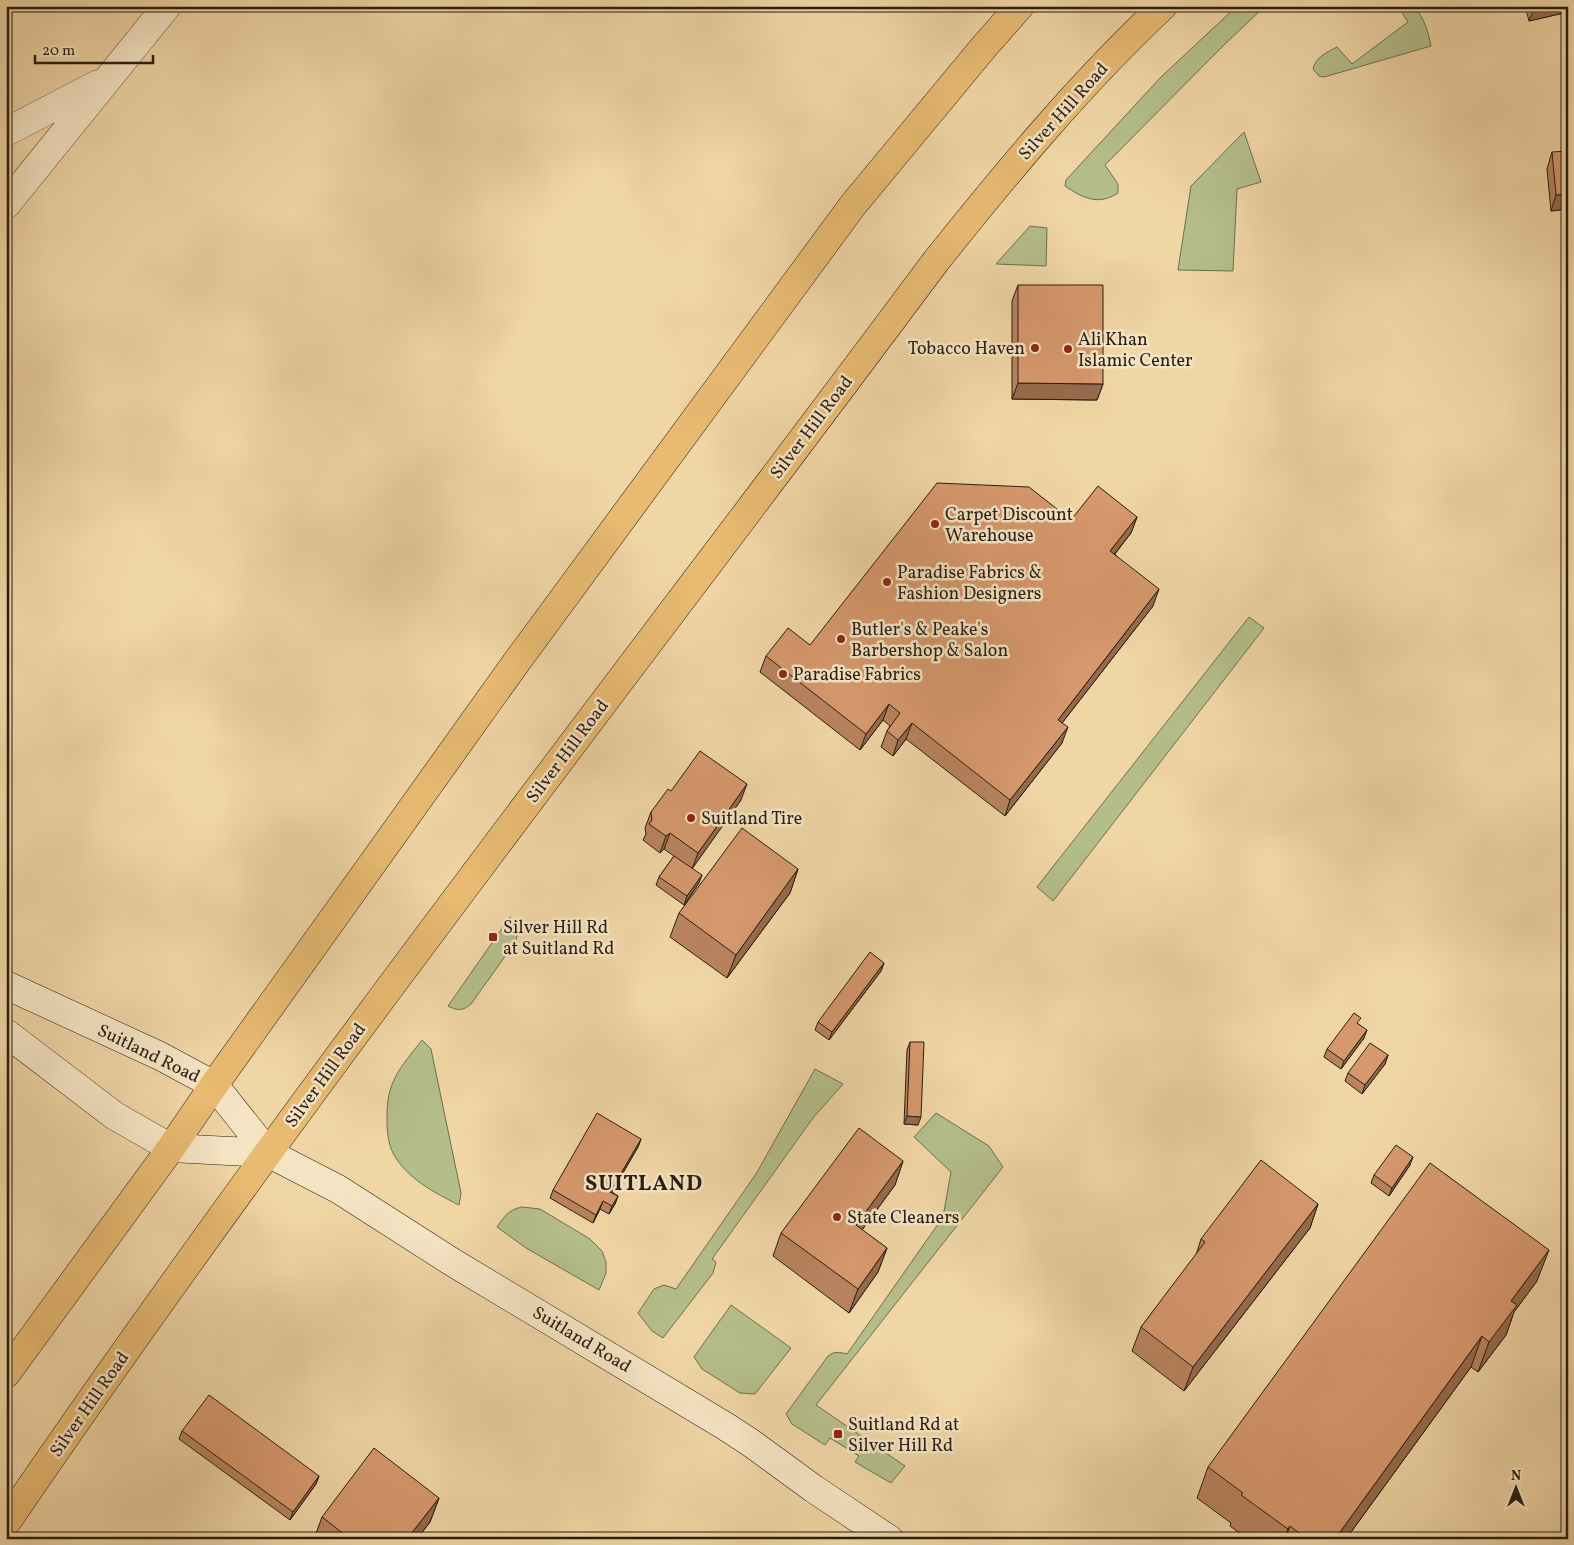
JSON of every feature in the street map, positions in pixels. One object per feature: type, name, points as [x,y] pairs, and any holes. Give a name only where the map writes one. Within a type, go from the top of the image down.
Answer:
[{"type":"main road","points":[[6,205],[167,6]]},
{"type":"main road","points":[[6,1374],[171,1148],[512,668],[853,205],[1020,6]]},
{"type":"main road","name":"Silver Hill Road","points":[[6,1523],[77,1420],[268,1153],[473,875],[936,260],[1006,174],[1124,45],[1163,6]]},
{"type":"main road","points":[[6,132],[108,79]]},
{"type":"main road","name":"Suitland Road","points":[[6,985],[160,1056],[214,1085],[268,1153]]},
{"type":"main road","name":"Suitland Road","points":[[6,1033],[115,1116],[171,1148],[268,1153],[338,1189],[444,1257],[725,1426],[889,1539]]},
{"type":"green space","points":[[1237,6],[1265,6],[1105,165],[1118,184],[1118,193],[1111,197],[1097,200],[1084,197],[1065,186],[1066,180],[1161,77]]},
{"type":"green space","points":[[1398,6],[1414,6],[1425,25],[1431,46],[1324,77],[1319,76],[1313,69],[1319,59],[1337,47],[1352,64],[1408,22]]},
{"type":"green space","points":[[1244,132],[1261,182],[1237,189],[1233,271],[1178,270],[1191,186]]},
{"type":"green space","points":[[1030,226],[1047,228],[1046,266],[996,264]]},
{"type":"green space","points":[[1249,617],[1264,628],[1053,901],[1037,887]]},
{"type":"green space","points":[[510,917],[516,925],[518,932],[511,948],[471,1004],[460,1009],[448,1006]]},
{"type":"green space","points":[[422,1040],[431,1049],[461,1193],[459,1205],[431,1190],[405,1170],[393,1153],[389,1141],[387,1114],[391,1088],[400,1068]]},
{"type":"green space","points":[[815,1069],[843,1084],[813,1118],[712,1259],[716,1262],[713,1273],[663,1338],[652,1331],[638,1313],[654,1289],[664,1285],[676,1289],[756,1174]]},
{"type":"green space","points":[[936,1113],[989,1146],[1003,1167],[816,1405],[905,1466],[891,1483],[855,1462],[859,1456],[830,1438],[825,1445],[792,1424],[786,1414],[828,1356],[837,1352],[847,1354],[943,1217],[951,1172],[914,1137]]},
{"type":"green space","points":[[522,1207],[540,1209],[590,1239],[602,1251],[606,1262],[606,1273],[599,1290],[526,1248],[497,1227],[510,1212]]},
{"type":"green space","points":[[731,1305],[791,1348],[755,1394],[740,1393],[702,1369],[694,1357]]},
{"type":"building","points":[[1568,151],[1568,194],[1556,195],[1552,152]]},
{"type":"building","points":[[1018,285],[1103,285],[1103,384],[1018,383]]},
{"type":"building","points":[[937,483],[1029,487],[1071,520],[1098,486],[1137,517],[1110,551],[1159,589],[1058,720],[1068,727],[1010,800],[912,723],[898,740],[887,731],[900,713],[889,704],[866,734],[766,656],[788,628],[810,645]]},
{"type":"building","name":"Suitland Tire","points":[[700,751],[747,784],[698,853],[670,833],[666,836],[649,824],[652,820],[651,812],[668,789],[671,791]]},
{"type":"building","points":[[742,828],[798,869],[736,955],[679,913]]},
{"type":"building","points":[[674,856],[702,875],[687,896],[659,877]]},
{"type":"building","points":[[870,952],[884,963],[832,1032],[818,1022]]},
{"type":"building","points":[[1354,1013],[1361,1018],[1357,1023],[1367,1030],[1344,1061],[1327,1049]]},
{"type":"building","points":[[910,1042],[924,1042],[921,1117],[907,1116]]},
{"type":"building","points":[[1370,1043],[1388,1055],[1365,1085],[1348,1073]]},
{"type":"building","points":[[597,1113],[641,1139],[610,1192],[618,1196],[612,1206],[603,1201],[596,1215],[553,1190]]},
{"type":"building","name":"State Cleaners","points":[[859,1128],[903,1161],[856,1225],[887,1248],[858,1289],[781,1233]]},
{"type":"building","points":[[1396,1145],[1413,1157],[1392,1188],[1374,1175]]},
{"type":"building","points":[[1261,1160],[1318,1204],[1193,1367],[1141,1327],[1205,1242],[1201,1239]]},
{"type":"building","points":[[1430,1163],[1549,1250],[1511,1301],[1517,1305],[1489,1342],[1482,1336],[1335,1539],[1307,1539],[1290,1526],[1288,1529],[1241,1495],[1243,1493],[1208,1467]]},
{"type":"building","points":[[209,1395],[319,1476],[293,1512],[182,1431]]},
{"type":"building","points":[[374,1448],[439,1498],[407,1539],[350,1539],[322,1517]]},
{"type":"place","name":"Tobacco Haven","points":[[1035,348]]},
{"type":"place","name":"Ali Khan Islamic Center","points":[[1068,349]]},
{"type":"place","name":"Carpet Discount Warehouse","points":[[935,524]]},
{"type":"place","name":"Paradise Fabrics & Fashion Designers","points":[[887,582]]},
{"type":"place","name":"Butler's & Peake's Barbershop & Salon","points":[[841,639]]},
{"type":"place","name":"Paradise Fabrics","points":[[783,674]]},
{"type":"place","name":"Suitland Tire","points":[[691,818]]},
{"type":"place","name":"Silver Hill Rd at Suitland Rd","points":[[493,937]]},
{"type":"place","name":"State Cleaners","points":[[837,1217]]},
{"type":"place","name":"Suitland Rd at Silver Hill Rd","points":[[838,1434]]},
{"type":"district","name":"SUITLAND","points":[[644,1182]]}]
